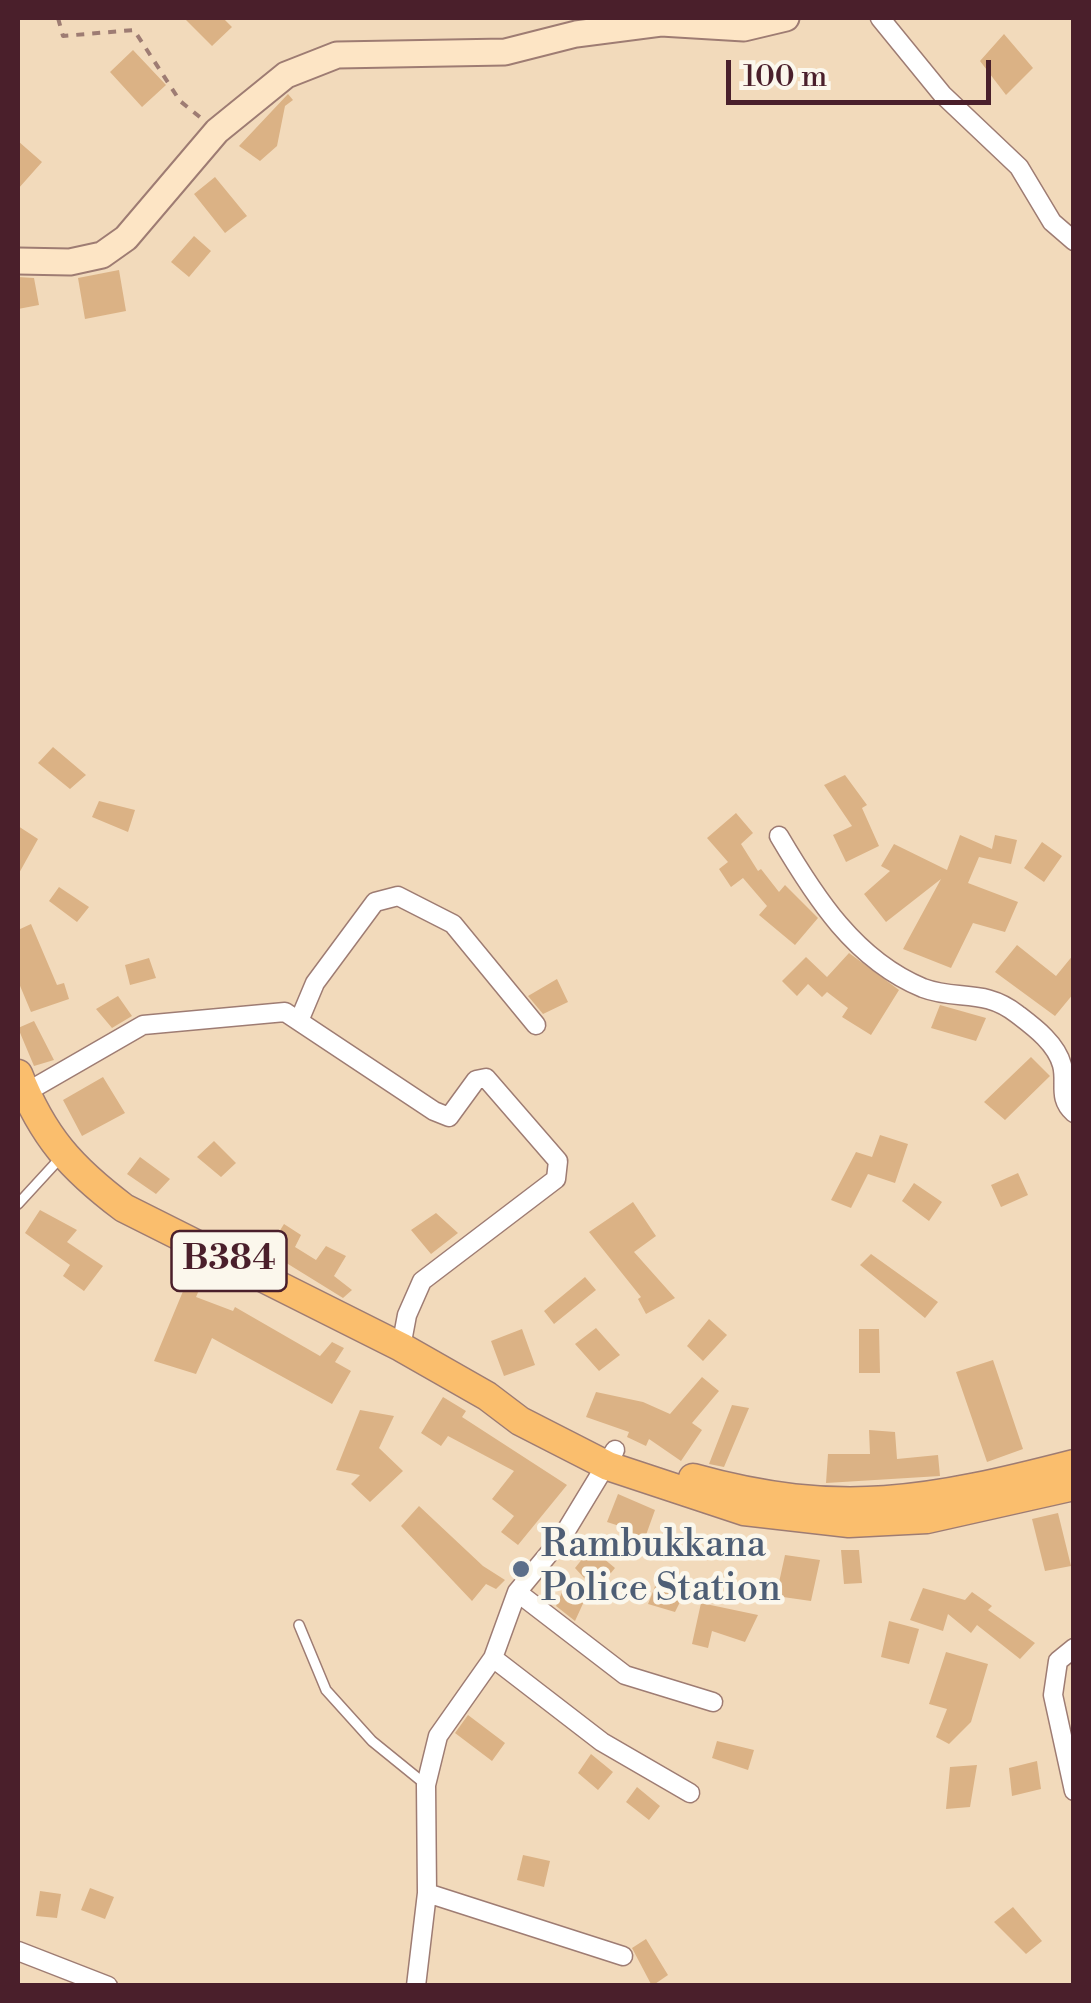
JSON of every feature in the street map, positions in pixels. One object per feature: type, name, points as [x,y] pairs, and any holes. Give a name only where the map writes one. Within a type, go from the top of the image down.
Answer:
[{"type":"main road","name":"B384","points":[[21,1083],[63,1155],[92,1186],[124,1208],[612,1458],[744,1511],[849,1523],[959,1515],[1074,1486]]},
{"type":"main road","name":"B384","points":[[612,1458],[716,1484],[851,1503],[950,1495],[1074,1464]]},
{"type":"street","points":[[18,261],[70,262],[102,256],[126,238],[216,130],[286,75],[337,55],[506,52],[576,34],[661,23],[744,28],[786,18]]},
{"type":"street","points":[[880,18],[942,94],[1019,167],[1052,222],[1074,241]]},
{"type":"street","points":[[779,836],[814,895],[875,962],[927,989],[988,996],[1052,1044],[1062,1066],[1061,1093],[1074,1114]]},
{"type":"street","points":[[299,1021],[315,983],[375,902],[398,896],[452,924],[536,1025]]},
{"type":"street","points":[[21,1083],[143,1025],[286,1012],[434,1112],[449,1117],[476,1080],[486,1078],[558,1160],[556,1179],[422,1282],[407,1315],[401,1347]]},
{"type":"street","points":[[416,1986],[427,1893],[426,1785],[438,1736],[493,1658],[516,1592],[561,1539],[612,1458]]},
{"type":"street","points":[[516,1592],[625,1675],[713,1702]]},
{"type":"street","points":[[1074,1648],[1058,1662],[1053,1695],[1074,1791]]},
{"type":"street","points":[[493,1658],[602,1742],[690,1794]]},
{"type":"street","points":[[427,1893],[624,1956]]},
{"type":"street","points":[[18,1951],[108,1986]]},
{"type":"lane","points":[[18,1204],[63,1155]]},
{"type":"lane","points":[[300,1624],[326,1690],[372,1741],[426,1785]]},
{"type":"path","points":[[58,18],[63,36],[134,30],[180,100],[216,130]]},
{"type":"building","points":[[184,18],[223,18],[232,27],[212,46]]},
{"type":"building","points":[[1004,34],[1033,68],[1006,95],[980,61]]},
{"type":"building","points":[[133,50],[166,85],[142,107],[110,72]]},
{"type":"building","points":[[288,94],[293,100],[285,106],[277,146],[260,161],[239,146]]},
{"type":"building","points":[[18,141],[42,162],[18,189]]},
{"type":"building","points":[[215,177],[247,216],[225,233],[194,194]]},
{"type":"building","points":[[194,236],[211,251],[189,277],[171,262]]},
{"type":"building","points":[[119,270],[126,311],[85,319],[78,278]]},
{"type":"building","points":[[18,277],[34,278],[39,305],[18,309]]},
{"type":"building","points":[[53,747],[86,775],[70,789],[38,763]]},
{"type":"building","points":[[845,775],[867,805],[862,808],[879,846],[846,862],[833,835],[852,826],[824,785]]},
{"type":"building","points":[[99,801],[135,810],[128,832],[92,817]]},
{"type":"building","points":[[736,813],[753,833],[741,844],[758,871],[761,869],[779,892],[785,885],[818,918],[795,945],[759,915],[767,906],[743,878],[731,887],[719,869],[728,862],[707,838]]},
{"type":"building","points":[[18,826],[38,839],[18,875]]},
{"type":"building","points":[[960,835],[992,849],[995,835],[1017,840],[1011,864],[979,857],[968,883],[1018,902],[1005,932],[973,923],[951,968],[903,949],[941,879],[886,922],[864,894],[890,871],[881,866],[894,844],[947,870]]},
{"type":"building","points":[[1042,842],[1062,856],[1044,882],[1024,868]]},
{"type":"building","points":[[59,887],[89,907],[77,922],[49,901]]},
{"type":"building","points":[[31,924],[57,985],[64,983],[69,999],[31,1012],[18,981],[18,930]]},
{"type":"building","points":[[1017,945],[1056,976],[1074,954],[1074,993],[1055,1016],[995,972]]},
{"type":"building","points":[[849,953],[899,990],[871,1035],[842,1017],[848,1008],[827,992],[822,997],[808,984],[797,996],[782,981],[806,957],[827,977]]},
{"type":"building","points":[[149,958],[156,978],[130,985],[125,965]]},
{"type":"building","points":[[557,979],[568,1002],[543,1014],[528,996]]},
{"type":"building","points":[[118,996],[132,1016],[112,1028],[96,1009]]},
{"type":"building","points":[[940,1005],[986,1018],[976,1041],[931,1028]]},
{"type":"building","points":[[34,1021],[54,1060],[34,1066],[18,1028]]},
{"type":"building","points":[[1031,1057],[1050,1076],[1005,1120],[984,1102]]},
{"type":"building","points":[[103,1077],[125,1113],[82,1136],[63,1100]]},
{"type":"building","points":[[880,1135],[908,1144],[895,1183],[868,1174],[851,1208],[831,1200],[856,1152],[872,1157]]},
{"type":"building","points":[[214,1141],[236,1163],[221,1177],[197,1157]]},
{"type":"building","points":[[140,1157],[170,1179],[156,1194],[127,1174]]},
{"type":"building","points":[[1018,1173],[1028,1195],[1001,1207],[991,1185]]},
{"type":"building","points":[[914,1183],[942,1202],[929,1221],[902,1201]]},
{"type":"building","points":[[633,1202],[656,1236],[634,1252],[675,1298],[646,1314],[638,1299],[641,1297],[589,1232]]},
{"type":"building","points":[[40,1210],[77,1230],[67,1242],[103,1266],[84,1291],[63,1276],[70,1265],[25,1233]]},
{"type":"building","points":[[436,1213],[458,1233],[431,1254],[411,1230]]},
{"type":"building","points":[[284,1224],[301,1235],[295,1247],[316,1260],[326,1246],[346,1256],[334,1276],[352,1290],[343,1298],[267,1251]]},
{"type":"building","points":[[871,1254],[938,1302],[925,1318],[860,1265]]},
{"type":"building","points":[[585,1277],[596,1290],[554,1324],[544,1311]]},
{"type":"building","points":[[186,1284],[200,1288],[196,1297],[233,1311],[235,1307],[320,1356],[332,1342],[344,1348],[335,1362],[351,1371],[332,1404],[212,1338],[196,1374],[154,1361]]},
{"type":"building","points":[[709,1319],[727,1335],[703,1361],[687,1346]]},
{"type":"building","points":[[596,1328],[620,1355],[599,1371],[575,1344]]},
{"type":"building","points":[[522,1329],[535,1365],[504,1376],[491,1341]]},
{"type":"building","points":[[859,1329],[879,1329],[880,1373],[859,1373]]},
{"type":"building","points":[[993,1360],[1023,1449],[987,1462],[956,1372]]},
{"type":"building","points":[[702,1377],[719,1391],[692,1423],[702,1430],[681,1461],[649,1439],[646,1446],[627,1437],[629,1432],[586,1417],[596,1392],[643,1402],[670,1414]]},
{"type":"building","points":[[443,1397],[466,1411],[462,1417],[567,1485],[518,1545],[501,1532],[514,1516],[492,1499],[514,1471],[448,1436],[441,1446],[421,1433]]},
{"type":"building","points":[[732,1405],[749,1408],[724,1467],[709,1464]]},
{"type":"building","points":[[360,1410],[394,1416],[379,1448],[403,1471],[370,1502],[351,1484],[360,1475],[336,1470]]},
{"type":"building","points":[[869,1430],[895,1432],[897,1459],[938,1455],[940,1476],[826,1483],[828,1454],[870,1454]]},
{"type":"building","points":[[618,1494],[655,1510],[637,1560],[623,1555],[632,1530],[607,1522]]},
{"type":"building","points":[[419,1506],[483,1566],[505,1580],[496,1589],[486,1584],[472,1601],[401,1526]]},
{"type":"building","points":[[1058,1513],[1071,1566],[1045,1571],[1032,1519]]},
{"type":"building","points":[[591,1548],[615,1568],[596,1591],[575,1568]]},
{"type":"building","points":[[841,1550],[859,1550],[862,1583],[844,1584]]},
{"type":"building","points":[[785,1555],[820,1560],[811,1601],[776,1596]]},
{"type":"building","points":[[656,1584],[684,1594],[675,1612],[648,1604]]},
{"type":"building","points":[[564,1588],[586,1597],[575,1621],[556,1606]]},
{"type":"building","points":[[923,1588],[965,1600],[972,1592],[992,1606],[988,1610],[1035,1643],[1020,1659],[977,1625],[971,1633],[948,1614],[943,1631],[910,1620]]},
{"type":"building","points":[[701,1603],[758,1615],[745,1642],[712,1631],[708,1648],[692,1644]]},
{"type":"building","points":[[889,1621],[919,1629],[909,1664],[881,1657]]},
{"type":"building","points":[[946,1652],[988,1664],[971,1722],[949,1744],[936,1737],[947,1709],[929,1704]]},
{"type":"building","points":[[468,1715],[505,1743],[492,1761],[455,1733]]},
{"type":"building","points":[[717,1741],[754,1750],[748,1770],[712,1758]]},
{"type":"building","points":[[591,1754],[613,1772],[598,1790],[578,1773]]},
{"type":"building","points":[[1037,1761],[1041,1789],[1012,1796],[1009,1768]]},
{"type":"building","points":[[977,1765],[970,1807],[946,1809],[950,1767]]},
{"type":"building","points":[[637,1787],[660,1806],[649,1820],[626,1802]]},
{"type":"building","points":[[523,1855],[550,1861],[544,1887],[517,1880]]},
{"type":"building","points":[[90,1888],[114,1897],[105,1919],[81,1910]]},
{"type":"building","points":[[40,1891],[61,1894],[57,1918],[36,1916]]},
{"type":"building","points":[[1013,1907],[1042,1941],[1026,1954],[994,1922]]},
{"type":"building","points":[[646,1939],[668,1975],[652,1986],[632,1948]]},
{"type":"place","name":"Rambukkana Police Station","points":[[521,1569]]}]
